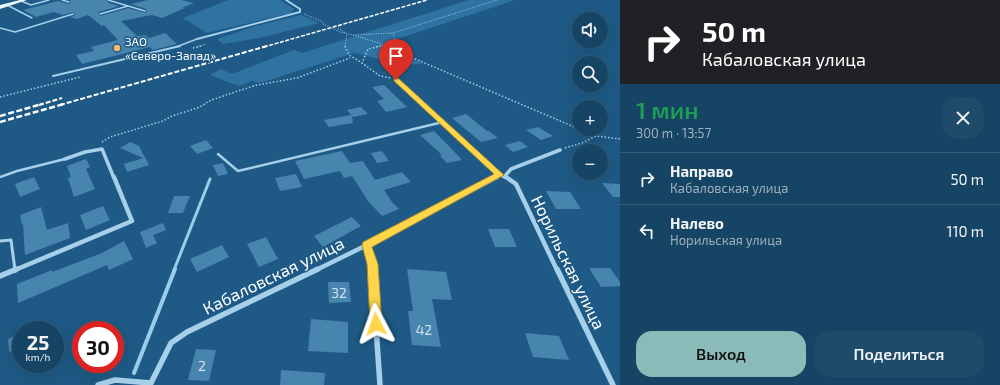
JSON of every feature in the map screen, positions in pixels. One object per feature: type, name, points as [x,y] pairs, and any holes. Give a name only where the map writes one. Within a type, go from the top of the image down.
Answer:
[{"type":"main road","points":[[0,6],[22,0]]},
{"type":"main road","points":[[0,6],[22,0]]},
{"type":"street","points":[[197,39],[300,12],[300,9],[286,0]]},
{"type":"street","name":"Норильская улица","points":[[396,80],[503,175],[516,184],[613,385]]},
{"type":"street","points":[[0,276],[132,221],[102,149],[85,152],[65,159]]},
{"type":"street","name":"Кабаловская улица","points":[[98,385],[115,380],[151,384],[171,343],[187,332],[367,245],[503,175],[511,169],[560,150]]},
{"type":"street","points":[[367,245],[372,264],[380,385]]},
{"type":"lane","points":[[22,0],[31,5],[49,0]]},
{"type":"lane","points":[[62,0],[69,2]]},
{"type":"lane","points":[[108,0],[145,11]]},
{"type":"lane","points":[[7,5],[32,18]]},
{"type":"lane","points":[[100,14],[128,6]]},
{"type":"lane","points":[[0,28],[15,32],[73,14]]},
{"type":"lane","points":[[53,76],[179,46],[197,39]]},
{"type":"lane","points":[[218,154],[238,171],[443,122]]},
{"type":"lane","points":[[0,178],[17,171],[65,159]]},
{"type":"lane","points":[[0,241],[11,240],[15,270]]},
{"type":"path","points":[[353,35],[393,33],[497,0]]},
{"type":"path","points":[[300,12],[324,22],[323,24],[346,34],[387,44],[413,58],[572,126]]},
{"type":"path","points":[[338,28],[346,34]]},
{"type":"path","points":[[362,63],[368,49],[387,44],[394,39],[393,33]]},
{"type":"path","points":[[346,34],[345,48],[350,58],[362,63],[380,76],[396,80]]},
{"type":"path","points":[[102,149],[102,142],[110,137],[163,121],[172,116],[200,107],[209,101],[229,94],[257,85],[297,78],[350,58]]},
{"type":"path","points":[[560,150],[582,143],[596,136],[620,139]]},
{"type":"shaded area","points":[[228,0],[280,0],[294,9],[291,13],[207,33],[183,18]]},
{"type":"shaded area","points":[[469,0],[515,0],[385,43],[423,64],[404,65],[354,53],[260,83],[252,81],[239,86],[210,75],[221,69],[232,74],[294,50],[302,53]]},
{"type":"shaded area","points":[[301,15],[319,23],[259,38],[223,44],[217,39],[256,26]]},
{"type":"building","points":[[70,0],[106,0],[109,3],[119,6],[99,12],[98,14],[100,16],[128,8],[146,13],[146,9],[131,4],[148,0],[181,0],[194,3],[162,18],[152,15],[121,21],[137,36],[145,35],[149,38],[165,33],[177,44],[153,50],[150,47],[82,64],[76,55],[94,51],[91,47],[118,40],[104,25],[102,26],[88,15],[77,19],[70,17],[75,15],[73,12],[63,15],[54,12],[36,17],[23,10],[58,1],[69,4],[71,2]]},
{"type":"building","points":[[384,85],[407,107],[386,112],[377,101],[384,99],[372,87]]},
{"type":"building","points":[[361,107],[368,114],[352,116],[353,123],[329,127],[324,120],[351,115],[347,110]]},
{"type":"building","points":[[466,114],[498,138],[481,142],[452,118]]},
{"type":"building","points":[[538,127],[553,136],[541,140],[526,130]]},
{"type":"building","points":[[434,131],[462,160],[447,163],[440,156],[442,155],[420,135]]},
{"type":"building","points":[[206,140],[213,148],[197,154],[190,146]]},
{"type":"building","points":[[520,141],[528,147],[513,152],[505,145]]},
{"type":"building","points":[[130,142],[139,146],[149,165],[127,172],[124,164],[143,158],[120,148]]},
{"type":"building","points":[[342,151],[350,163],[363,161],[375,180],[402,172],[411,182],[384,190],[399,209],[382,216],[368,201],[352,176],[344,178],[340,171],[304,179],[295,161]]},
{"type":"building","points":[[382,151],[389,161],[377,163],[371,153]]},
{"type":"building","points":[[86,159],[90,167],[86,169],[95,189],[74,197],[68,178],[71,177],[67,166]]},
{"type":"building","points":[[223,163],[228,174],[218,176],[213,165]]},
{"type":"building","points":[[296,174],[302,187],[280,191],[275,178]]},
{"type":"building","points":[[34,177],[40,189],[20,197],[15,184]]},
{"type":"building","points":[[602,183],[620,184],[620,197],[613,197]]},
{"type":"building","points":[[546,191],[570,192],[581,209],[556,209]]},
{"type":"building","points":[[174,196],[190,196],[183,213],[168,213]]},
{"type":"building","points":[[103,206],[110,220],[86,230],[80,215]]},
{"type":"building","points":[[41,207],[47,230],[68,223],[70,238],[25,255],[23,224],[22,225],[20,215]]},
{"type":"building","points":[[352,217],[361,226],[323,247],[314,236]]},
{"type":"building","points":[[163,223],[166,230],[153,235],[157,243],[146,248],[140,232]]},
{"type":"building","points":[[488,229],[509,229],[517,247],[495,247]]},
{"type":"building","points":[[266,237],[278,259],[259,267],[247,244]]},
{"type":"building","points":[[124,241],[133,259],[109,270],[107,265],[18,303],[17,284],[102,253]]},
{"type":"building","points":[[222,245],[229,257],[197,272],[190,259]]},
{"type":"building","points":[[589,268],[610,268],[620,282],[620,286],[601,287]]},
{"type":"building","points":[[407,269],[446,272],[452,300],[432,299],[441,347],[412,345],[408,311],[413,311]]},
{"type":"building","points":[[328,282],[349,282],[351,302],[329,303]]},
{"type":"building","points":[[311,319],[348,322],[348,353],[308,351]]},
{"type":"building","points":[[525,333],[559,336],[569,360],[533,357]]},
{"type":"building","points":[[12,337],[12,350],[9,352],[8,339]]},
{"type":"building","points":[[196,349],[216,350],[209,381],[188,380]]},
{"type":"building","points":[[281,370],[325,373],[324,385],[280,385]]},
{"type":"waterway","points":[[174,270],[210,179]]},
{"type":"waterway","points":[[134,373],[175,269]]},
{"type":"railway","points":[[264,47],[427,0]]},
{"type":"railway","points":[[60,105],[267,46]]},
{"type":"railway","points":[[39,105],[62,98]]},
{"type":"railway","points":[[0,116],[42,104]]},
{"type":"railway","points":[[0,122],[64,104]]},
{"type":"place","name":"ЗАО «Северо-Запад»","points":[[117,48]]},
{"type":"route","points":[[376,324],[372,264],[367,245],[500,175],[396,80]]}]
